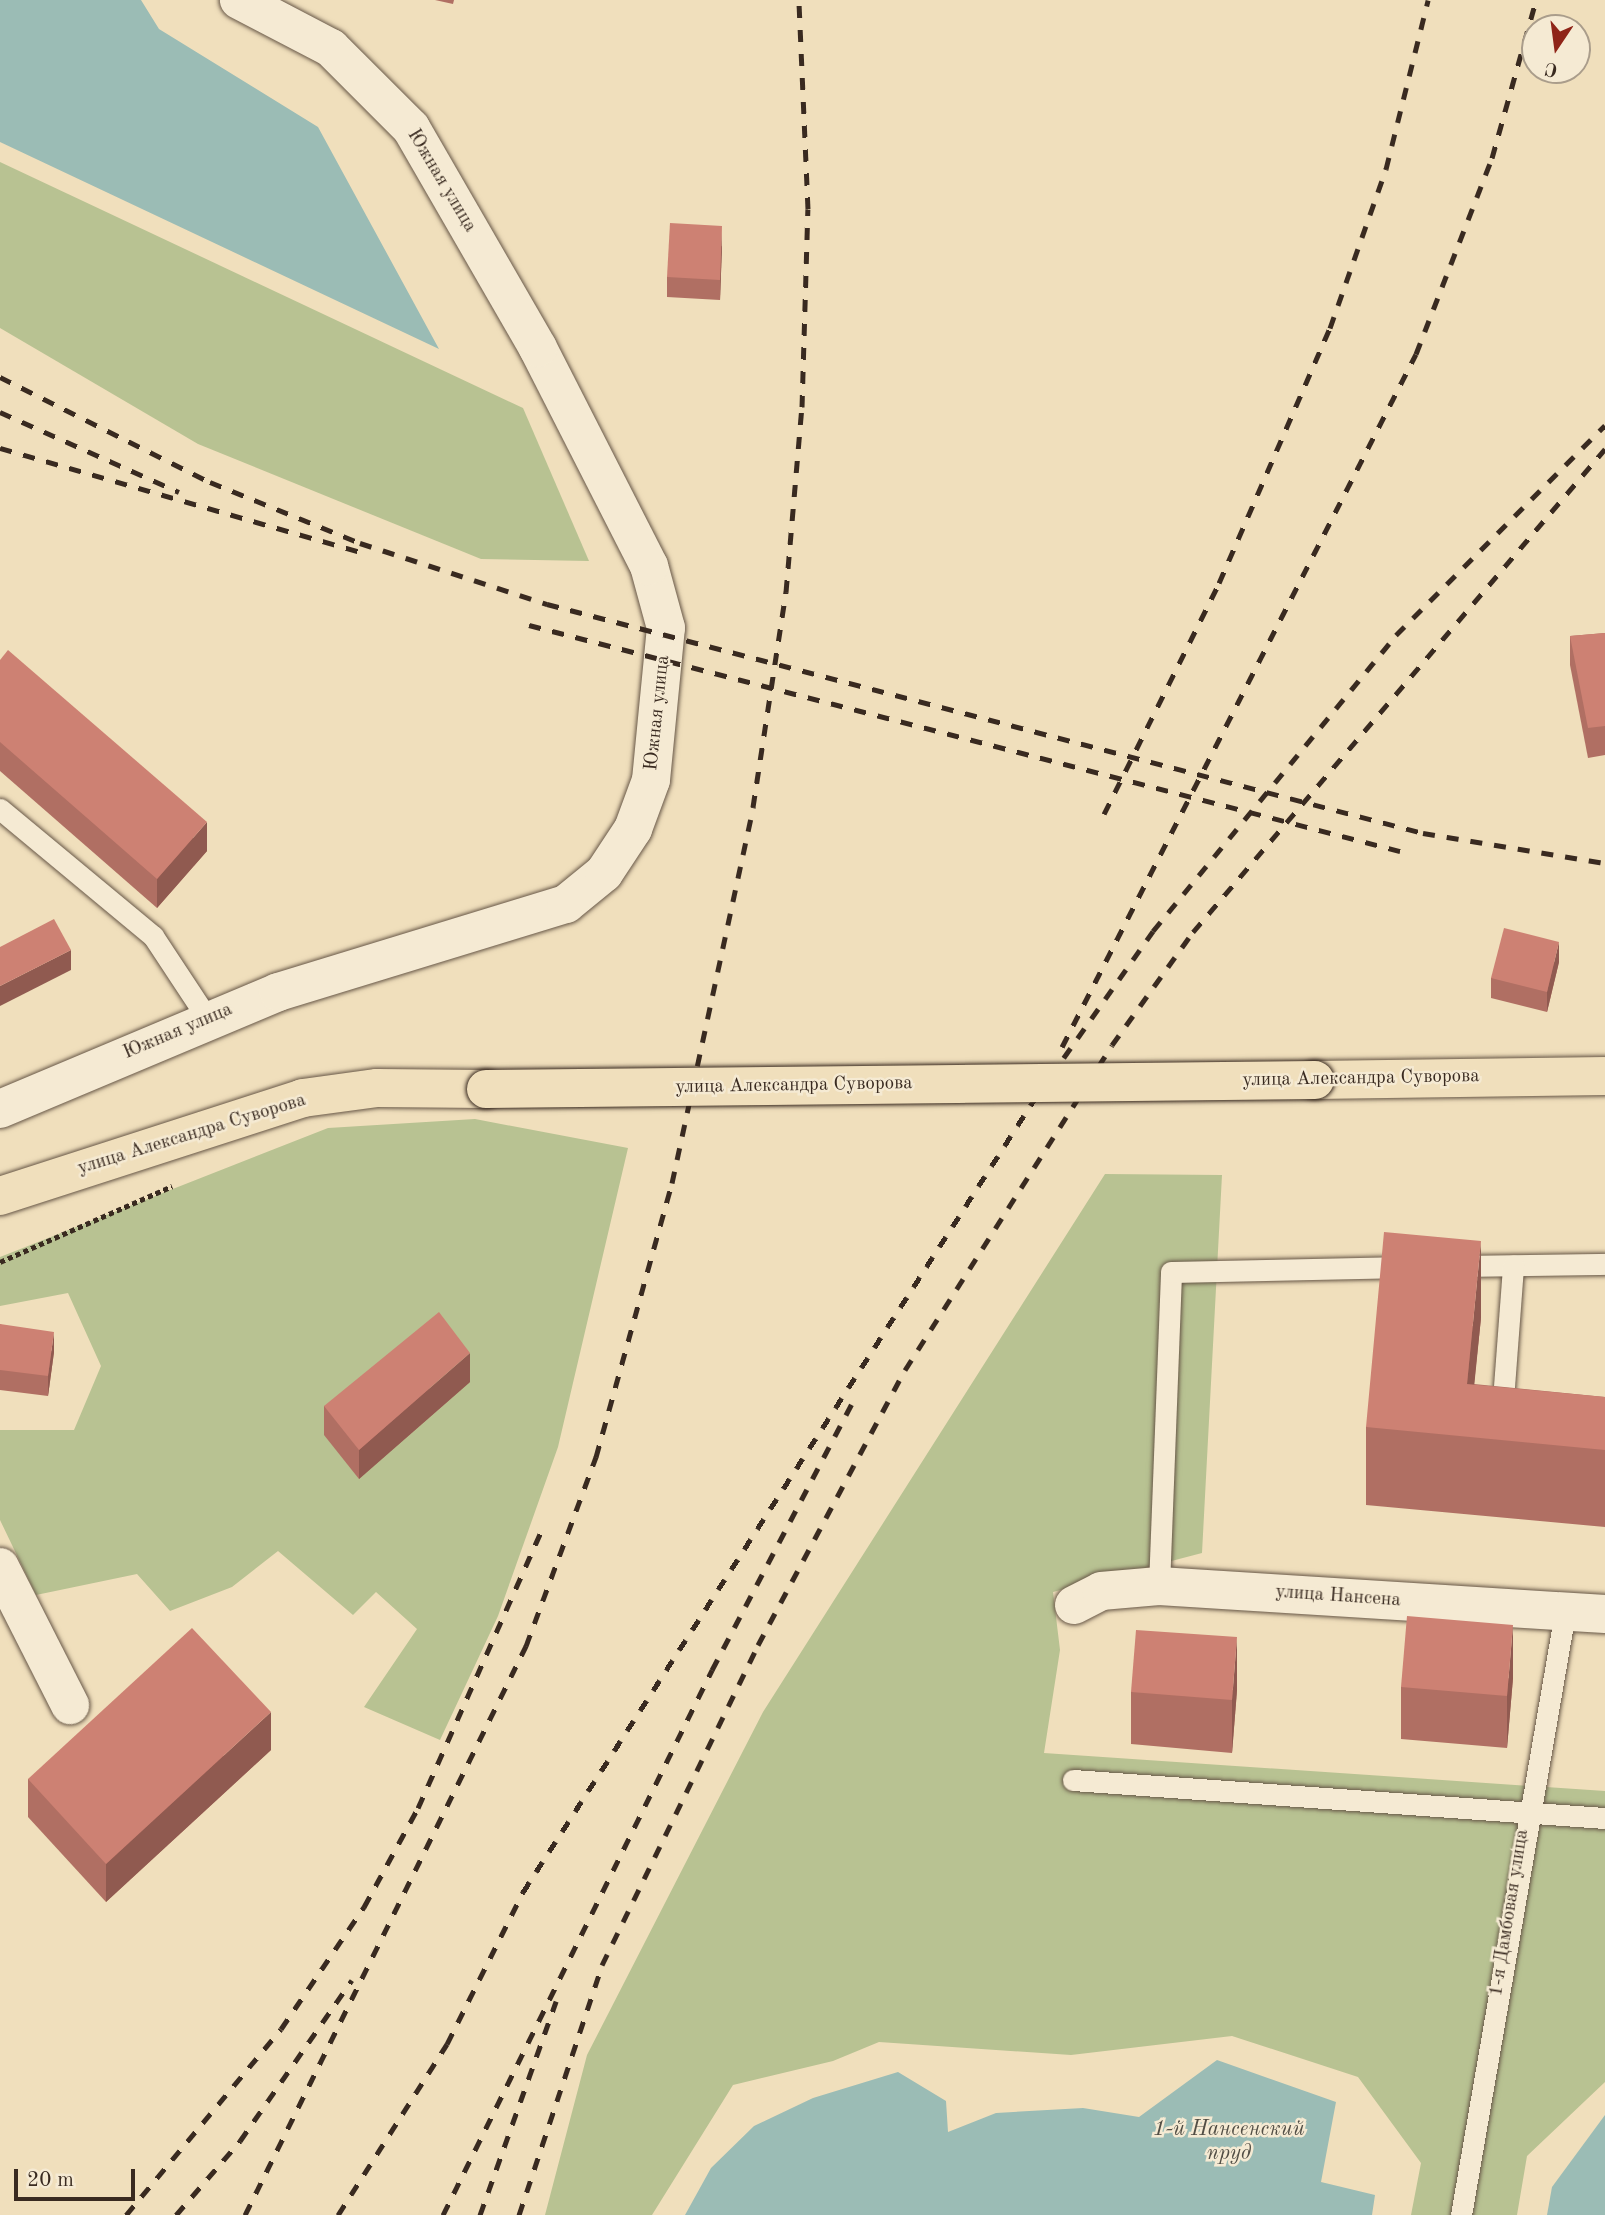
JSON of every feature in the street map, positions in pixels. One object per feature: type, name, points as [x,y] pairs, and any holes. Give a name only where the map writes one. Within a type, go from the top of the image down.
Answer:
[{"type":"main road","name":"улица Александра Суворова","points":[[0,1196],[303,1098],[377,1088],[1605,1076]]},
{"type":"street","name":"Южная улица","points":[[0,1109],[207,1018],[507,925],[566,904],[585,889],[633,829],[651,780],[666,641],[649,566],[538,348],[411,128],[331,48],[239,0]]},
{"type":"street","points":[[0,1567],[70,1705]]},
{"type":"street","name":"улица Нансена","points":[[1074,1605],[1101,1591],[1159,1586],[1605,1614]]},
{"type":"lane","points":[[0,808],[153,936],[207,1018]]},
{"type":"lane","points":[[1159,1586],[1171,1272],[1605,1264]]},
{"type":"lane","points":[[1500,1439],[1513,1265]]},
{"type":"lane","name":"1-я Дамбовая улица","points":[[1461,2215],[1527,1810],[1565,1612]]},
{"type":"lane","points":[[1073,1780],[1527,1810],[1605,1818]]},
{"type":"path","points":[[0,1262],[186,1180]]},
{"type":"green space","points":[[0,162],[523,408],[589,561],[481,559],[198,444],[0,328]]},
{"type":"green space","points":[[475,1119],[628,1148],[558,1447],[498,1616],[440,1740],[364,1707],[417,1629],[376,1592],[353,1615],[278,1551],[232,1587],[170,1611],[137,1574],[36,1595],[0,1520],[0,1430],[74,1430],[101,1366],[68,1293],[0,1306],[0,1257],[328,1128]]},
{"type":"green space","points":[[1105,1174],[1222,1175],[1202,1553],[1053,1592],[1060,1650],[1044,1753],[1605,1791],[1605,2082],[1527,2156],[1517,2215],[1411,2215],[1421,2163],[1358,2077],[1232,2036],[1071,2055],[879,2042],[833,2061],[733,2085],[652,2215],[545,2215],[587,2055],[763,1712]]},
{"type":"water","points":[[0,0],[141,0],[159,29],[318,127],[439,349],[0,142]]},
{"type":"water","name":"1-й Нансенский пруд","points":[[1217,2060],[1336,2102],[1321,2182],[1375,2195],[1372,2215],[685,2215],[711,2168],[754,2126],[813,2098],[898,2072],[946,2101],[948,2132],[996,2113],[1083,2108],[1139,2117]]},
{"type":"water","points":[[1605,2115],[1605,2215],[1547,2215],[1552,2187]]},
{"type":"building","points":[[670,223],[722,226],[720,280],[667,277]]},
{"type":"building","points":[[1605,633],[1605,726],[1588,728],[1570,636]]},
{"type":"building","points":[[8,650],[207,822],[157,879],[0,742],[0,660]]},
{"type":"building","points":[[54,919],[71,950],[0,986],[0,947]]},
{"type":"building","points":[[1504,928],[1559,942],[1547,992],[1491,978]]},
{"type":"building","points":[[1384,1232],[1481,1241],[1467,1384],[1605,1397],[1605,1450],[1366,1427]]},
{"type":"building","points":[[439,1312],[470,1353],[359,1450],[324,1406]]},
{"type":"building","points":[[0,1324],[54,1332],[48,1376],[0,1370]]},
{"type":"building","points":[[1407,1616],[1513,1625],[1507,1696],[1401,1687]]},
{"type":"building","points":[[192,1628],[271,1712],[106,1864],[28,1779]]},
{"type":"building","points":[[1136,1630],[1237,1637],[1232,1700],[1131,1692]]},
{"type":"railway","points":[[245,2215],[526,1646],[596,1457],[672,1183],[753,807],[786,592],[802,407],[808,209],[799,0]]},
{"type":"railway","points":[[1104,814],[1219,583],[1330,328],[1386,169],[1428,0]]},
{"type":"railway","points":[[1062,1047],[1416,354],[1492,158],[1536,0]]},
{"type":"railway","points":[[0,377],[210,482],[360,543],[547,604],[1423,833],[1605,863]]},
{"type":"railway","points":[[0,412],[179,492]]},
{"type":"railway","points":[[338,2215],[447,2044],[523,1892],[1036,1097],[1153,931],[1396,635],[1605,425]]},
{"type":"railway","points":[[0,448],[358,551]]},
{"type":"railway","points":[[519,2215],[602,1965],[758,1645],[905,1370],[1112,1045],[1193,932],[1605,449]]},
{"type":"railway","points":[[529,625],[1400,851]]},
{"type":"railway","points":[[443,2215],[712,1670],[852,1403]]},
{"type":"railway","points":[[126,2215],[281,2029],[364,1907],[418,1808],[542,1529]]},
{"type":"railway","points":[[176,2215],[240,2141],[352,1980]]},
{"type":"railway","points":[[480,2215],[556,2001]]}]
